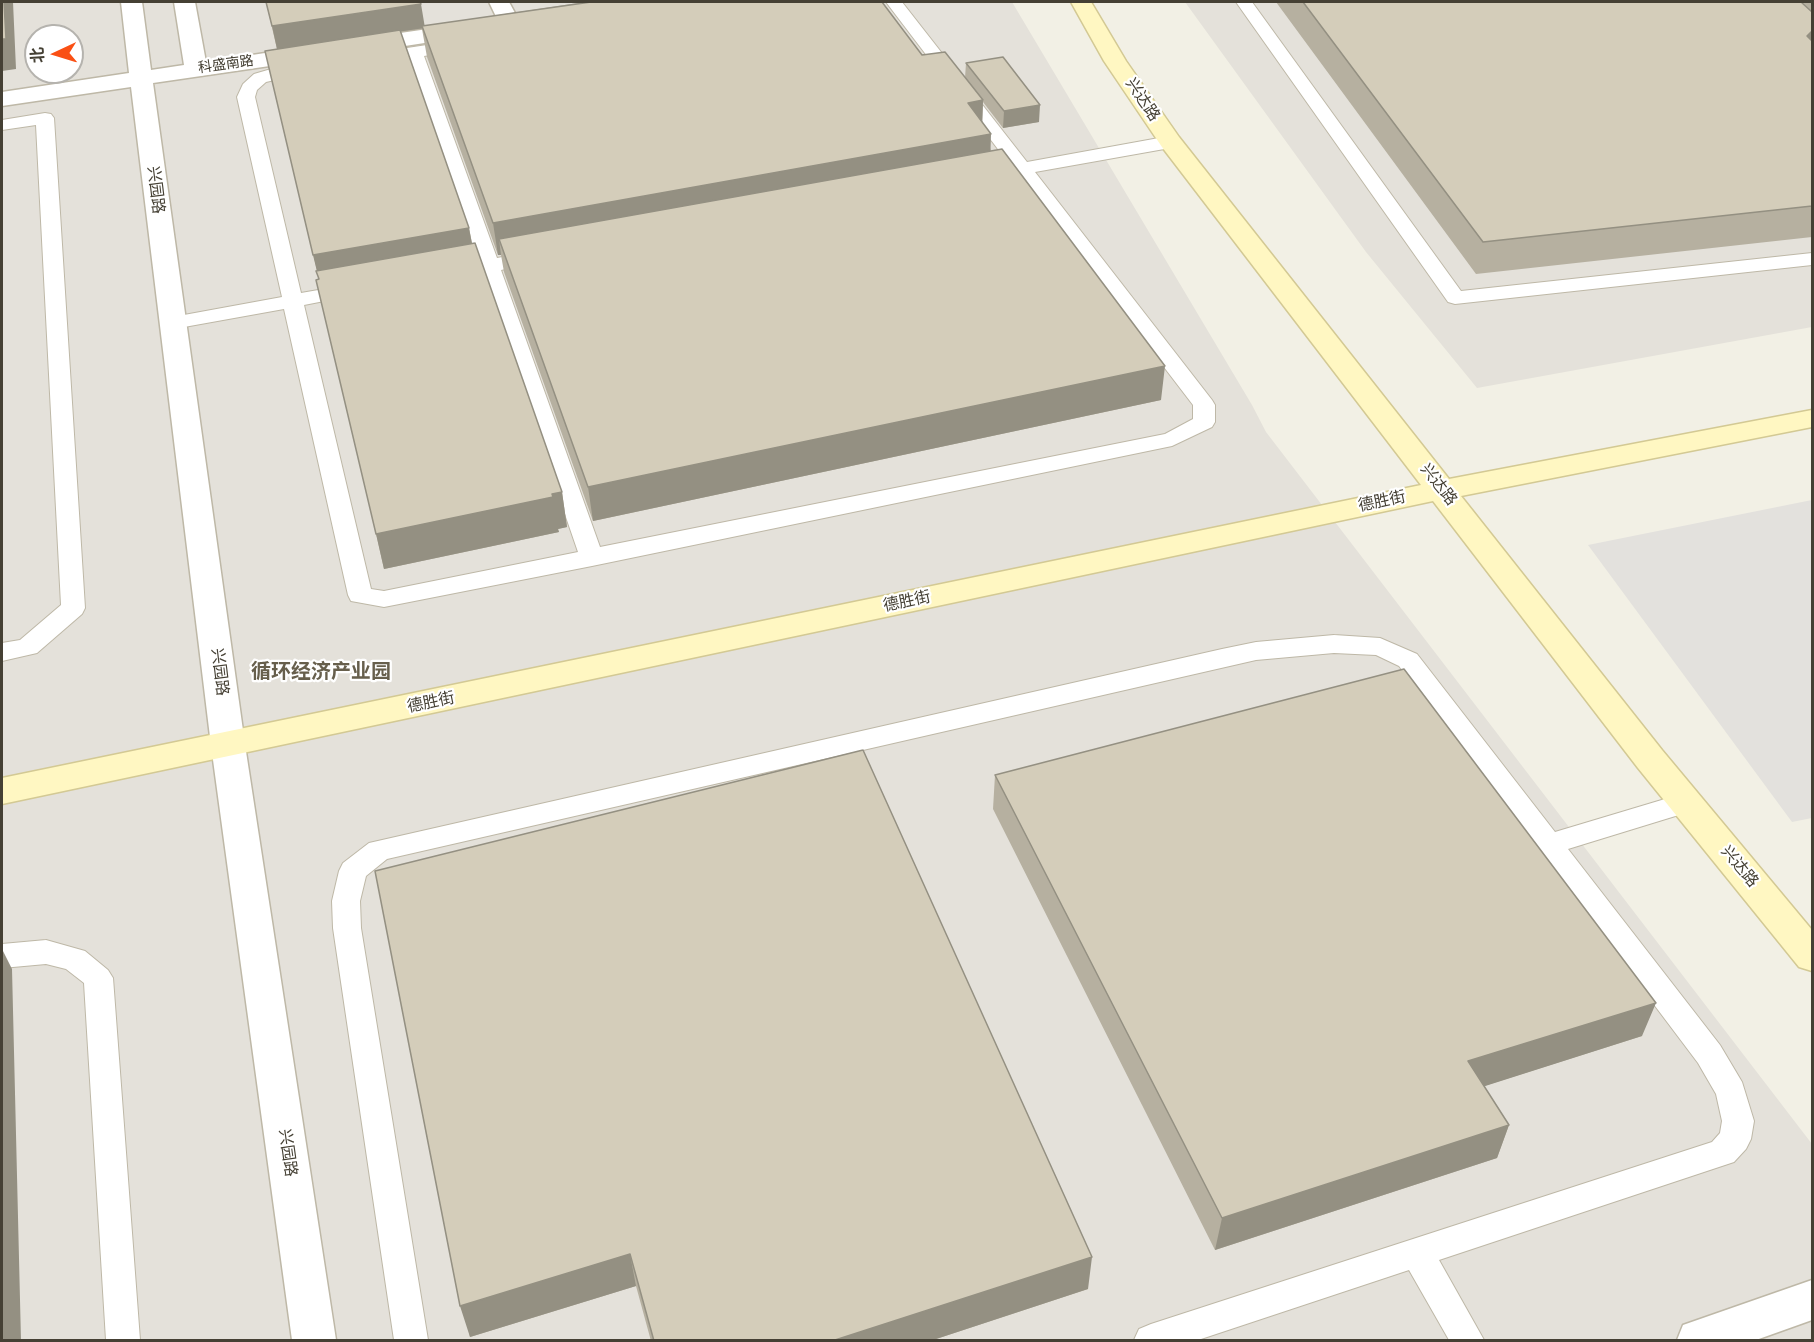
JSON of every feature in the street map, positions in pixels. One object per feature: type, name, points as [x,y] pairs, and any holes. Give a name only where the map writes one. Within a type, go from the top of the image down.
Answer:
[{"type":"street","name":"兴园路","points":[[131,2],[228,745],[314,1341]]},
{"type":"street","points":[[184,2],[196,70]]},
{"type":"street","points":[[500,2],[509,32]]},
{"type":"street","name":"兴达路","points":[[1081,2],[1115,61],[1170,142],[1685,803],[1812,956]]},
{"type":"street","name":"科盛南路","points":[[2,99],[196,70],[509,32]]},
{"type":"street","name":"德胜街","points":[[2,791],[1442,490],[1812,418]]},
{"type":"street","points":[[1699,1341],[1812,1300]]},
{"type":"lane","points":[[324,65],[278,72],[260,78],[249,88],[246,97],[360,595],[384,599],[1172,439],[1204,422],[1204,405],[894,2]]},
{"type":"lane","points":[[1244,2],[1455,298],[1812,259]]},
{"type":"lane","points":[[346,62],[414,52],[509,32]]},
{"type":"lane","points":[[414,52],[592,558]]},
{"type":"lane","points":[[2,125],[45,118],[73,608],[28,647],[2,652]]},
{"type":"lane","points":[[987,175],[1170,142]]},
{"type":"lane","points":[[432,276],[559,253]]},
{"type":"lane","points":[[173,323],[374,287]]},
{"type":"lane","points":[[411,1341],[347,928],[346,902],[353,872],[379,850],[1222,658],[1294,646],[1334,644],[1380,647],[1408,660],[1709,1054],[1731,1091],[1738,1121],[1735,1139],[1723,1152],[1151,1341]]},
{"type":"lane","points":[[1549,844],[1685,803]]},
{"type":"lane","points":[[2,956],[46,952],[75,959],[98,978],[123,1341]]},
{"type":"lane","points":[[1417,1253],[1467,1341]]},
{"type":"shaded area","points":[[2,2],[1012,2],[1266,432],[1812,1144],[1812,1340],[2,1340]]},
{"type":"shaded area","points":[[1185,2],[1812,2],[1812,327],[1477,388],[1366,252]]},
{"type":"shaded area","points":[[1812,500],[1812,818],[1792,822],[1588,545]]},
{"type":"building","points":[[2,2],[4,2],[6,39],[2,39]]},
{"type":"building","points":[[266,2],[420,2],[421,4],[272,26]]},
{"type":"building","points":[[591,2],[882,2],[922,55],[945,52],[983,100],[968,103],[991,134],[493,223],[422,26]]},
{"type":"building","points":[[1303,2],[1801,2],[1812,12],[1812,31],[1807,36],[1812,41],[1812,206],[1483,242]]},
{"type":"building","points":[[400,30],[469,228],[313,255],[265,51]]},
{"type":"building","points":[[1003,57],[1040,105],[1004,111],[966,63]]},
{"type":"building","points":[[1002,149],[1165,366],[588,487],[499,239]]},
{"type":"building","points":[[475,243],[562,492],[552,494],[553,497],[376,534],[316,280],[319,279],[316,271]]},
{"type":"building","points":[[1404,669],[1656,1003],[1468,1061],[1509,1125],[1222,1218],[995,775]]},
{"type":"building","points":[[863,750],[1092,1257],[832,1341],[654,1341],[630,1254],[460,1306],[375,871]]},
{"type":"district","name":"循环经济产业园","points":[[321,673]]}]
